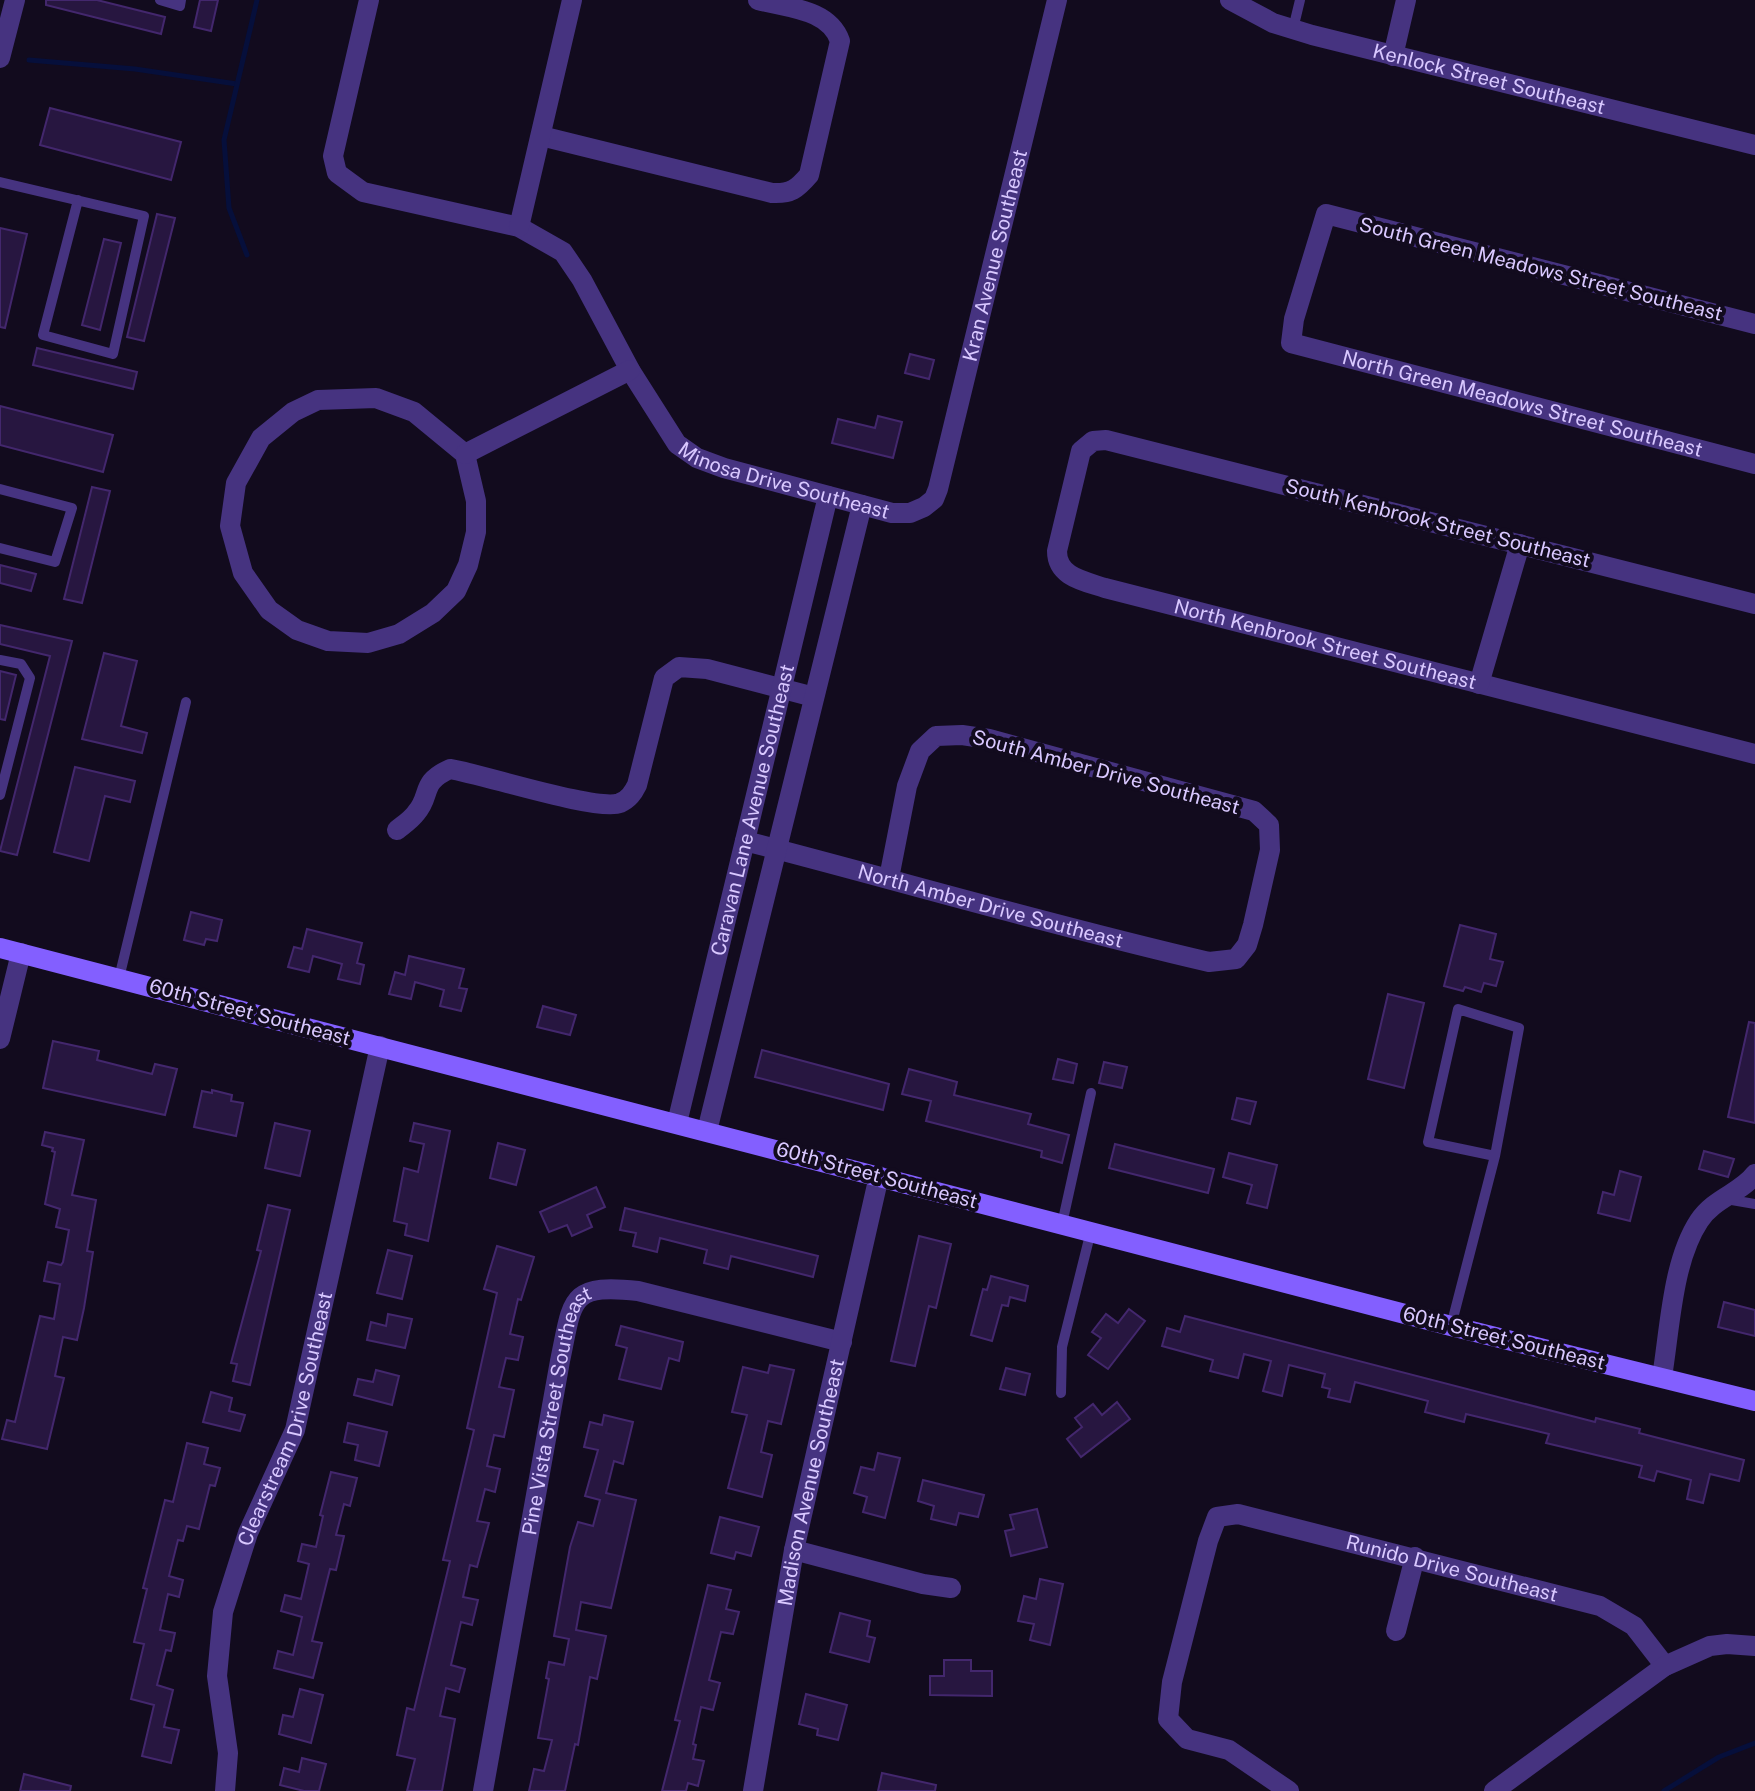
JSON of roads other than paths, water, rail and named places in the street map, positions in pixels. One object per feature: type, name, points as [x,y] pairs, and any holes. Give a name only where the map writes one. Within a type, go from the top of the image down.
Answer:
[{"type":"main road","name":"60th Street Southeast","points":[[0,948],[1451,1326],[1755,1401]]},
{"type":"street","name":"Minosa Drive Southeast","points":[[369,0],[333,156],[337,173],[363,192],[519,227],[563,252],[582,280],[630,370],[677,444],[697,458],[862,505],[901,513],[924,507]]},
{"type":"street","points":[[519,227],[572,0]]},
{"type":"street","points":[[541,136],[772,193],[787,194],[797,189],[809,175],[840,53],[840,41],[836,29],[824,17],[758,0]]},
{"type":"street","name":"Kran Avenue Southeast","points":[[924,507],[934,499],[947,457],[1057,0]]},
{"type":"street","name":"Kenlock Street Southeast","points":[[1230,0],[1273,23],[1293,29],[1755,145]]},
{"type":"street","points":[[1393,56],[1406,0]]},
{"type":"street","points":[[0,58],[9,5]]},
{"type":"street","name":"South Green Meadows Street Southeast","points":[[1291,343],[1294,319],[1326,214],[1755,324]]},
{"type":"street","name":"North Green Meadows Street Southeast","points":[[1291,343],[1755,464]]},
{"type":"street","points":[[465,454],[630,370]]},
{"type":"street","points":[[376,398],[414,412],[465,454],[476,501],[476,532],[468,565],[456,591],[433,613],[399,634],[368,643],[328,641],[297,630],[269,610],[243,573],[230,526],[236,483],[261,438],[293,412],[318,400],[376,398]]},
{"type":"street","name":"North Kenbrook Street Southeast","points":[[1122,443],[1093,441],[1081,451],[1057,551],[1057,563],[1061,570],[1105,588],[1755,754]]},
{"type":"street","name":"South Kenbrook Street Southeast","points":[[1122,443],[1755,604]]},
{"type":"street","name":"Caravan Lane Avenue Southeast","points":[[677,1123],[828,496]]},
{"type":"street","name":"Caravan Lane Avenue Southeast","points":[[707,1131],[862,505]]},
{"type":"street","points":[[1479,684],[1520,544]]},
{"type":"street","points":[[397,830],[418,811],[428,784],[450,769],[595,804],[622,802],[637,785],[664,678],[679,667],[707,669],[814,697]]},
{"type":"street","name":"South Amber Drive Southeast","points":[[889,878],[907,786],[920,751],[936,736],[962,735],[989,739],[1254,811],[1269,825],[1270,850],[1247,945],[1236,959]]},
{"type":"street","name":"North Amber Drive Southeast","points":[[745,841],[1135,945],[1209,962],[1236,959]]},
{"type":"street","points":[[0,1039],[21,953]]},
{"type":"street","name":"Clearstream Drive Southeast","points":[[225,1791],[228,1753],[217,1676],[223,1612],[248,1533],[295,1430],[380,1046]]},
{"type":"street","points":[[1662,1377],[1681,1258],[1699,1220],[1720,1198],[1749,1182],[1755,1174]]},
{"type":"street","name":"Madison Avenue Southeast","points":[[753,1791],[794,1550],[879,1176]]},
{"type":"street","name":"Pine Vista Street Southeast","points":[[483,1791],[560,1361],[574,1304],[589,1290],[638,1291],[842,1342]]},
{"type":"street","name":"Runido Drive Southeast","points":[[1289,1791],[1229,1750],[1187,1739],[1168,1719],[1172,1682],[1217,1517],[1238,1514],[1600,1606],[1634,1626],[1665,1666]]},
{"type":"street","points":[[794,1550],[923,1584],[951,1588]]},
{"type":"street","points":[[1396,1631],[1415,1557]]},
{"type":"street","points":[[1494,1791],[1665,1666],[1710,1646],[1755,1646]]},
{"type":"lane","points":[[160,0],[180,6],[181,0]]},
{"type":"lane","points":[[1293,29],[1300,0]]},
{"type":"lane","points":[[0,182],[78,200],[144,216],[113,354],[43,335],[78,200]]},
{"type":"lane","points":[[0,489],[72,508],[55,562],[0,548]]},
{"type":"lane","points":[[0,660],[21,664],[30,678],[0,795]]},
{"type":"lane","points":[[119,978],[186,702]]},
{"type":"lane","points":[[1451,1326],[1495,1156],[1519,1028],[1458,1009],[1428,1142],[1495,1156]]},
{"type":"lane","points":[[1062,1224],[1091,1093]]},
{"type":"lane","points":[[1720,1198],[1755,1204]]},
{"type":"lane","points":[[1061,1393],[1062,1347],[1091,1231]]},
{"type":"waterway","points":[[247,255],[229,208],[224,140],[257,0]]},
{"type":"waterway","points":[[29,60],[135,69],[237,84]]},
{"type":"waterway","points":[[1664,1791],[1719,1757],[1755,1743]]}]
